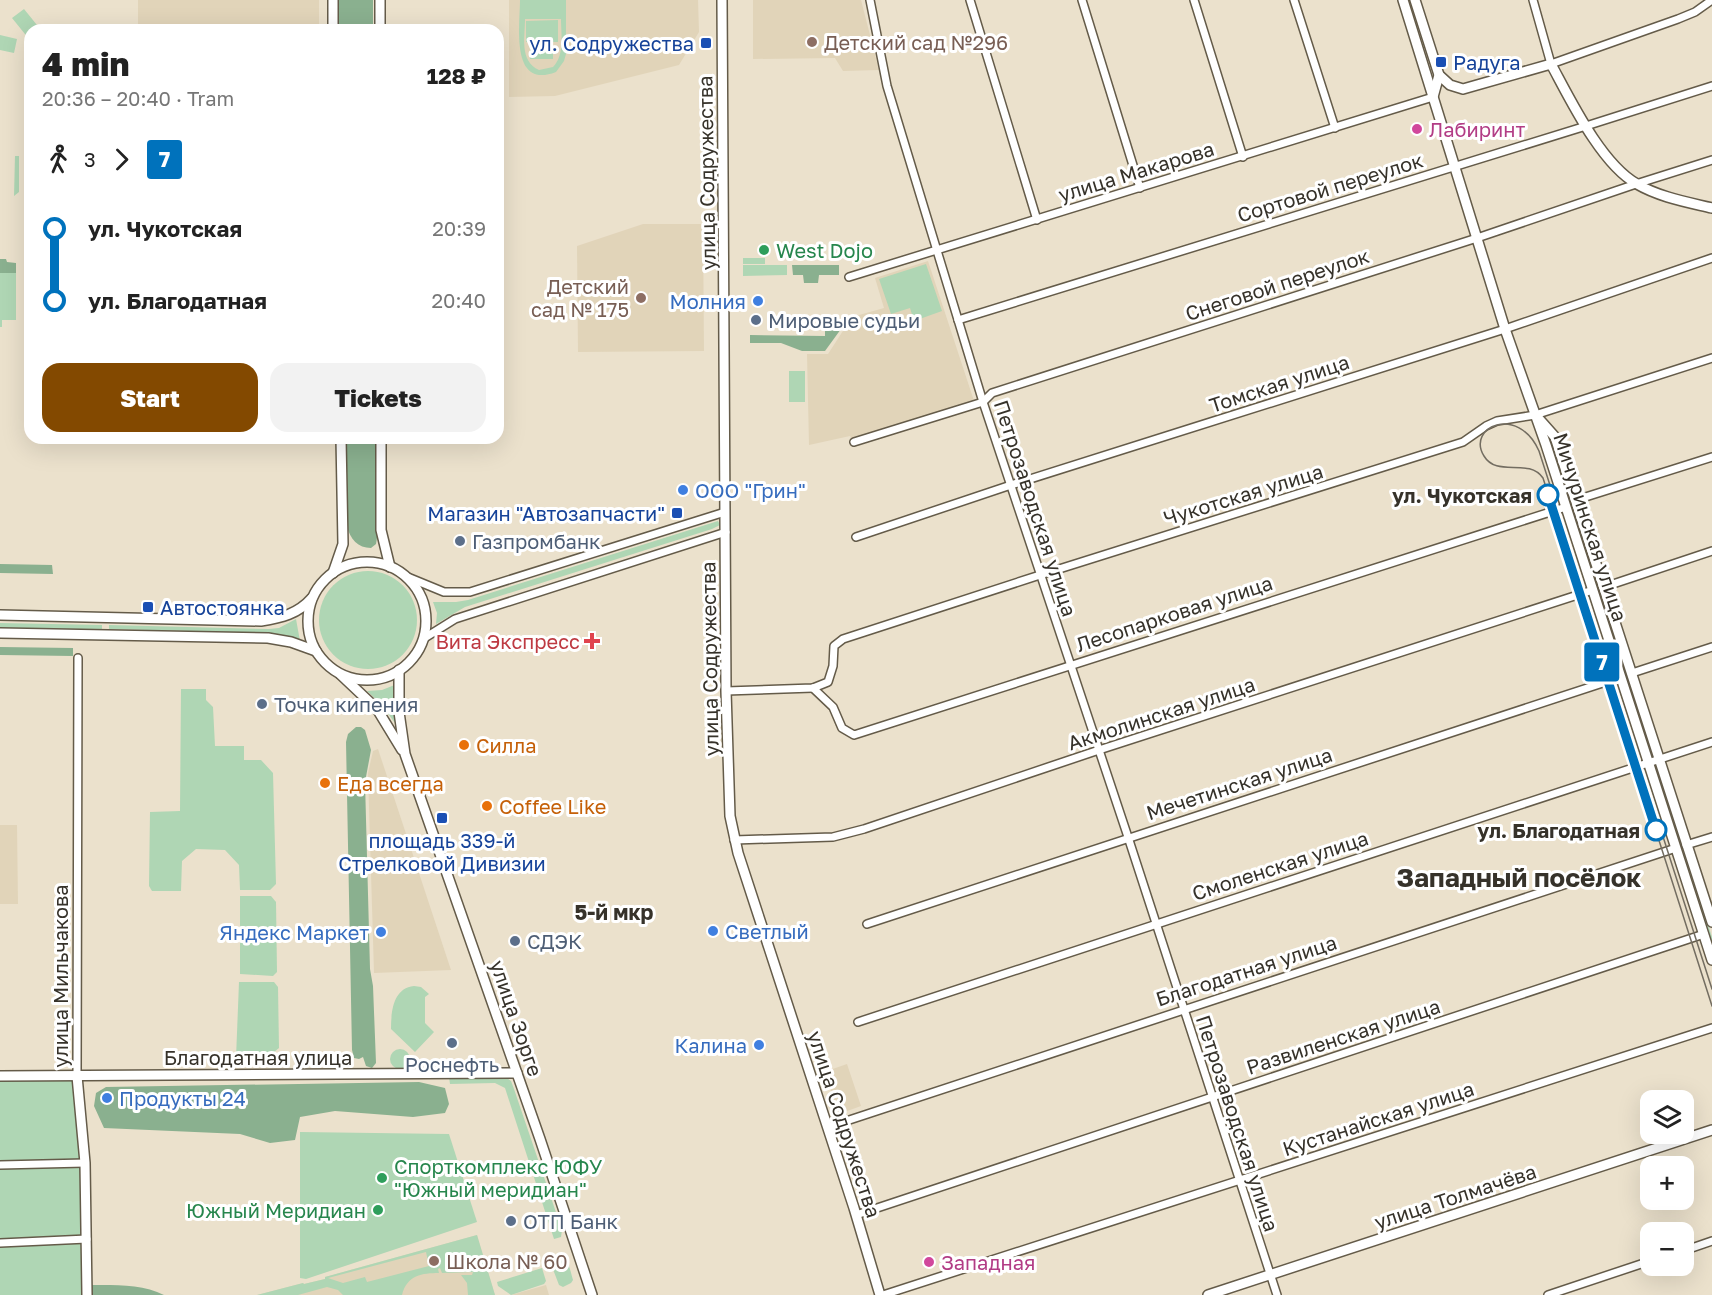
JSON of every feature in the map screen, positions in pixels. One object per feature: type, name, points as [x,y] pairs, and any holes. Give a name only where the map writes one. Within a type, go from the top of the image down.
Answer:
[{"type":"main road","points":[[333,0],[333,24]]},
{"type":"main road","points":[[380,0],[380,24]]},
{"type":"main road","name":"улица Содружества","points":[[722,0],[726,691],[730,816],[734,840],[881,1295]]},
{"type":"main road","name":"Мичуринская улица","points":[[1402,0],[1505,329],[1566,507],[1712,960]]},
{"type":"main road","points":[[1416,0],[1439,75],[1450,85],[1463,89],[1551,63],[1586,126],[1608,158],[1636,184],[1659,194],[1712,208]]},
{"type":"main road","points":[[1433,97],[1439,75]]},
{"type":"main road","name":"Мичуринская улица","points":[[1535,415],[1555,437],[1712,922]]},
{"type":"main road","points":[[333,573],[343,544],[341,444]]},
{"type":"main road","points":[[381,444],[381,530],[390,567]]},
{"type":"main road","points":[[361,562],[376,562],[390,567],[405,576],[417,590],[424,605],[426,622],[423,639],[413,657],[399,670],[380,678],[359,679],[340,673],[326,663],[316,651],[309,634],[308,616],[312,598],[320,584],[346,566],[361,562]]},
{"type":"main road","points":[[0,615],[261,621],[285,617],[299,610],[312,598]]},
{"type":"main road","points":[[0,633],[268,638],[291,642],[316,651]]},
{"type":"main road","name":"улица Зорге","points":[[399,670],[399,711],[405,754],[592,1295]]},
{"type":"main road","name":"улица Зорге","points":[[340,673],[377,709],[405,754]]},
{"type":"main road","name":"Благодатная улица","points":[[0,1076],[517,1073]]},
{"type":"main road","name":"улица Мильчакова","points":[[77,1076],[85,1163],[87,1295]]},
{"type":"main road","name":"улица Толмачёва","points":[[1208,1295],[1712,1130]]},
{"type":"street","name":"Петрозаводская улица","points":[[870,0],[887,86],[983,402],[1277,1295]]},
{"type":"street","points":[[970,0],[1037,220]]},
{"type":"street","points":[[1082,0],[1140,188]]},
{"type":"street","points":[[1194,0],[1243,157]]},
{"type":"street","points":[[1294,0],[1335,128]]},
{"type":"street","points":[[1533,0],[1551,63],[1678,19],[1712,0]]},
{"type":"street","name":"Сортовой переулок","points":[[958,320],[1712,86]]},
{"type":"street","name":"улица Макарова","points":[[849,277],[1433,97]]},
{"type":"street","name":"Снеговой переулок","points":[[855,442],[983,402],[992,393],[1712,160]]},
{"type":"street","name":"Томская улица","points":[[856,537],[1011,485],[1505,329],[1712,258]]},
{"type":"street","name":"Чукотская улица","points":[[813,688],[828,682],[833,666],[834,646],[843,639],[1463,442],[1497,421],[1535,415],[1712,358]]},
{"type":"street","points":[[1576,500],[1712,457]]},
{"type":"street","name":"Лесопарковая улица","points":[[813,688],[833,707],[842,728],[854,735],[1566,507]]},
{"type":"street","points":[[405,576],[444,591],[470,592],[725,512]]},
{"type":"street","points":[[423,639],[455,619],[726,532]]},
{"type":"street","points":[[1604,587],[1712,551]]},
{"type":"street","name":"Акмолинская улица","points":[[734,840],[833,837],[864,829],[1099,750],[1593,590]]},
{"type":"street","points":[[1632,673],[1712,647]]},
{"type":"street","name":"улица Мильчакова","points":[[77,1076],[78,657]]},
{"type":"street","name":"Мечетинская улица","points":[[867,924],[1621,677]]},
{"type":"street","points":[[726,691],[813,688]]},
{"type":"street","name":"Смоленская улица","points":[[858,1022],[1712,742]]},
{"type":"street","points":[[1686,845],[1712,837]]},
{"type":"street","name":"Благодатная улица","points":[[828,1127],[1676,848]]},
{"type":"street","name":"Развиленская улица","points":[[856,1215],[1704,934]]},
{"type":"street","name":"Кустанайская улица","points":[[881,1295],[1712,1028]]},
{"type":"street","points":[[0,1165],[85,1163]]},
{"type":"street","points":[[0,1243],[87,1239]]},
{"type":"street","points":[[1694,1247],[1712,1241]]},
{"type":"street","points":[[1548,1295],[1640,1265]]},
{"type":"shaded area","points":[[138,0],[319,0],[319,24],[138,24]]},
{"type":"shaded area","points":[[509,0],[698,0],[699,32],[679,65],[555,96],[509,97]]},
{"type":"shaded area","name":"Детский сад №296","points":[[753,0],[861,0],[879,70],[843,71],[835,58],[753,59]]},
{"type":"shaded area","name":"Детский сад № 175","points":[[643,224],[703,224],[704,351],[578,352],[577,246]]},
{"type":"shaded area","points":[[928,261],[974,401],[852,440],[850,436],[809,445],[807,354],[828,354],[852,317],[884,308],[875,278]]},
{"type":"shaded area","points":[[378,749],[451,970],[374,973],[368,773],[373,751]]},
{"type":"shaded area","points":[[0,825],[17,825],[18,904],[0,904]]},
{"type":"shaded area","points":[[847,1064],[861,1106],[839,1114],[824,1072]]},
{"type":"shaded area","name":"Школа № 60","points":[[477,1235],[495,1295],[257,1295],[325,1279],[325,1277]]},
{"type":"shaded area","points":[[546,1285],[549,1295],[511,1295]]},
{"type":"green space","points":[[338,0],[373,0],[373,24],[338,24]]},
{"type":"green space","points":[[520,0],[566,0],[566,54],[556,72],[541,75],[531,72],[524,64],[519,39]],"holes":[[[525,19],[561,19],[562,44],[557,62],[553,67],[539,70],[528,61],[524,48]]]},
{"type":"green space","points":[[24,9],[36,24],[24,24],[24,33],[12,18]]},
{"type":"green space","points":[[558,20],[558,42],[526,42],[526,21]]},
{"type":"green space","points":[[0,35],[17,39],[14,53],[0,50]]},
{"type":"green space","points":[[530,47],[553,47],[553,59],[530,59]]},
{"type":"green space","points":[[15,156],[19,156],[19,192],[14,196]]},
{"type":"green space","points":[[743,258],[765,258],[765,264],[743,264]]},
{"type":"green space","points":[[0,259],[16,263],[16,273],[0,273]]},
{"type":"green space","points":[[926,264],[942,311],[914,321],[910,308],[891,314],[879,279]]},
{"type":"green space","points":[[743,265],[787,265],[787,275],[743,276]]},
{"type":"green space","points":[[792,265],[839,265],[839,275],[819,275],[818,283],[804,283],[803,275],[793,275]]},
{"type":"green space","points":[[0,273],[16,273],[16,320],[2,320],[2,327],[0,327]]},
{"type":"green space","points":[[825,325],[841,325],[841,329],[825,351],[802,351],[781,343],[750,343],[750,335],[825,336]]},
{"type":"green space","points":[[789,371],[805,371],[805,402],[789,402]]},
{"type":"green space","points":[[1553,440],[1653,752],[1650,753],[1550,441]]},
{"type":"green space","points":[[346,444],[376,444],[376,544],[371,548],[355,542],[347,526]]},
{"type":"green space","points":[[718,521],[720,525],[712,529],[465,607],[436,624],[437,613],[433,602],[468,600]]},
{"type":"green space","points":[[0,564],[52,565],[53,574],[0,573]]},
{"type":"green space","points":[[368,571],[387,575],[403,585],[413,601],[417,620],[413,639],[403,655],[387,665],[368,669],[349,665],[333,655],[323,639],[319,620],[323,601],[333,585],[349,575]]},
{"type":"green space","points":[[296,619],[300,641],[269,633],[109,629],[109,625],[269,629],[279,628]]},
{"type":"green space","points":[[0,623],[102,625],[102,630],[0,628]]},
{"type":"green space","points":[[0,647],[73,648],[73,656],[0,655]]},
{"type":"green space","points":[[397,684],[394,697],[395,723],[380,703],[367,691],[382,690]]},
{"type":"green space","points":[[181,689],[206,689],[206,700],[213,707],[215,746],[244,746],[244,760],[261,760],[273,773],[276,884],[270,890],[240,890],[239,865],[225,850],[196,849],[182,861],[181,891],[152,891],[149,886],[150,812],[180,811]]},
{"type":"green space","points":[[356,727],[365,730],[371,750],[365,782],[370,969],[373,986],[376,1063],[372,1068],[366,1066],[363,1057],[354,1058],[352,1050],[346,742],[348,734]]},
{"type":"green space","points":[[1655,768],[1657,768],[1712,937],[1712,944]]},
{"type":"green space","points":[[240,896],[271,896],[276,902],[277,972],[273,976],[240,974]]},
{"type":"green space","points":[[239,982],[274,982],[278,987],[279,1048],[268,1057],[236,1058]]},
{"type":"green space","points":[[421,987],[429,994],[425,997],[425,1023],[434,1032],[415,1052],[391,1029],[397,996],[407,988]]},
{"type":"green space","points":[[400,1049],[407,1052],[410,1059],[407,1066],[400,1069],[393,1066],[390,1059],[393,1052]]},
{"type":"green space","points":[[504,1076],[511,1081],[514,1089],[562,1230],[561,1237],[554,1239],[505,1088],[495,1083],[450,1084],[449,1077]]},
{"type":"green space","points":[[0,1080],[73,1080],[81,1166],[83,1295],[0,1295]]},
{"type":"green space","points":[[419,1082],[445,1088],[449,1104],[445,1113],[413,1117],[335,1111],[300,1117],[295,1140],[270,1143],[240,1134],[104,1128],[94,1106],[96,1093],[106,1087]]},
{"type":"green space","name":"Спорткомплекс ЮФУ \"Южный меридиан\"","points":[[300,1132],[449,1134],[477,1222],[306,1279],[300,1278]]},
{"type":"green space","name":"Школа № 60","points":[[477,1235],[495,1295],[468,1295],[467,1283],[461,1275],[472,1275],[473,1272],[442,1273],[440,1268],[439,1273],[416,1276],[411,1279],[402,1295],[343,1295],[338,1290],[327,1287],[298,1295],[257,1295],[325,1279],[325,1277]],"holes":[[[426,1252],[429,1266],[367,1282],[365,1277],[343,1283],[328,1278]]]},
{"type":"green space","points":[[556,1254],[566,1260],[573,1280],[563,1287],[559,1285],[551,1264]]},
{"type":"green space","points":[[542,1268],[546,1281],[544,1284],[511,1295],[498,1286],[497,1282]]},
{"type":"green space","points":[[91,1285],[138,1287],[164,1295],[91,1295]]},
{"type":"tram line","points":[[1712,989],[1539,451],[1530,437],[1519,428],[1508,424],[1497,425],[1488,429],[1482,436],[1480,446],[1484,456],[1497,466],[1529,469],[1537,472],[1543,478],[1712,1006]]},
{"type":"tram line","name":"7","points":[[1548,495],[1656,830]]},
{"type":"place","name":"Детский сад №296","points":[[812,42]]},
{"type":"place","name":"ул. Содружества","points":[[706,43]]},
{"type":"place","name":"Радуга","points":[[1441,62]]},
{"type":"place","name":"Лабиринт","points":[[1417,129]]},
{"type":"place","name":"West Dojo","points":[[764,250]]},
{"type":"place","name":"Детский сад № 175","points":[[641,298]]},
{"type":"place","name":"Молния","points":[[758,301]]},
{"type":"place","name":"Мировые судьи","points":[[756,320]]},
{"type":"place","name":"ООО \"Грин\"","points":[[683,490]]},
{"type":"place","name":"ул. Чукотская","points":[[1548,495]]},
{"type":"place","name":"Магазин \"Автозапчасти\"","points":[[677,513]]},
{"type":"place","name":"Газпромбанк","points":[[460,541]]},
{"type":"place","name":"Автостоянка","points":[[148,607]]},
{"type":"place","name":"Вита Экспресс","points":[[592,641]]},
{"type":"place","name":"Точка кипения","points":[[262,704]]},
{"type":"place","name":"Силла","points":[[464,745]]},
{"type":"place","name":"Еда всегда","points":[[325,783]]},
{"type":"place","name":"Coffee Like","points":[[487,806]]},
{"type":"place","name":"площадь 339-й Стрелковой Дивизии","points":[[442,818]]},
{"type":"place","name":"ул. Благодатная","points":[[1656,830]]},
{"type":"place","name":"Светлый","points":[[713,931]]},
{"type":"place","name":"Яндекс Маркет","points":[[381,932]]},
{"type":"place","name":"СДЭК","points":[[515,941]]},
{"type":"place","name":"Роснефть","points":[[452,1043]]},
{"type":"place","name":"Калина","points":[[759,1045]]},
{"type":"place","name":"Продукты 24","points":[[107,1098]]},
{"type":"place","name":"Спорткомплекс ЮФУ \"Южный меридиан\"","points":[[382,1178]]},
{"type":"place","name":"Южный Меридиан","points":[[378,1210]]},
{"type":"place","name":"ОТП Банк","points":[[511,1221]]},
{"type":"place","name":"Школа № 60","points":[[434,1261]]},
{"type":"place","name":"Западная","points":[[929,1262]]},
{"type":"district","name":"Западный посёлок","points":[[1519,877]]},
{"type":"district","name":"5-й мкр","points":[[614,912]]}]
